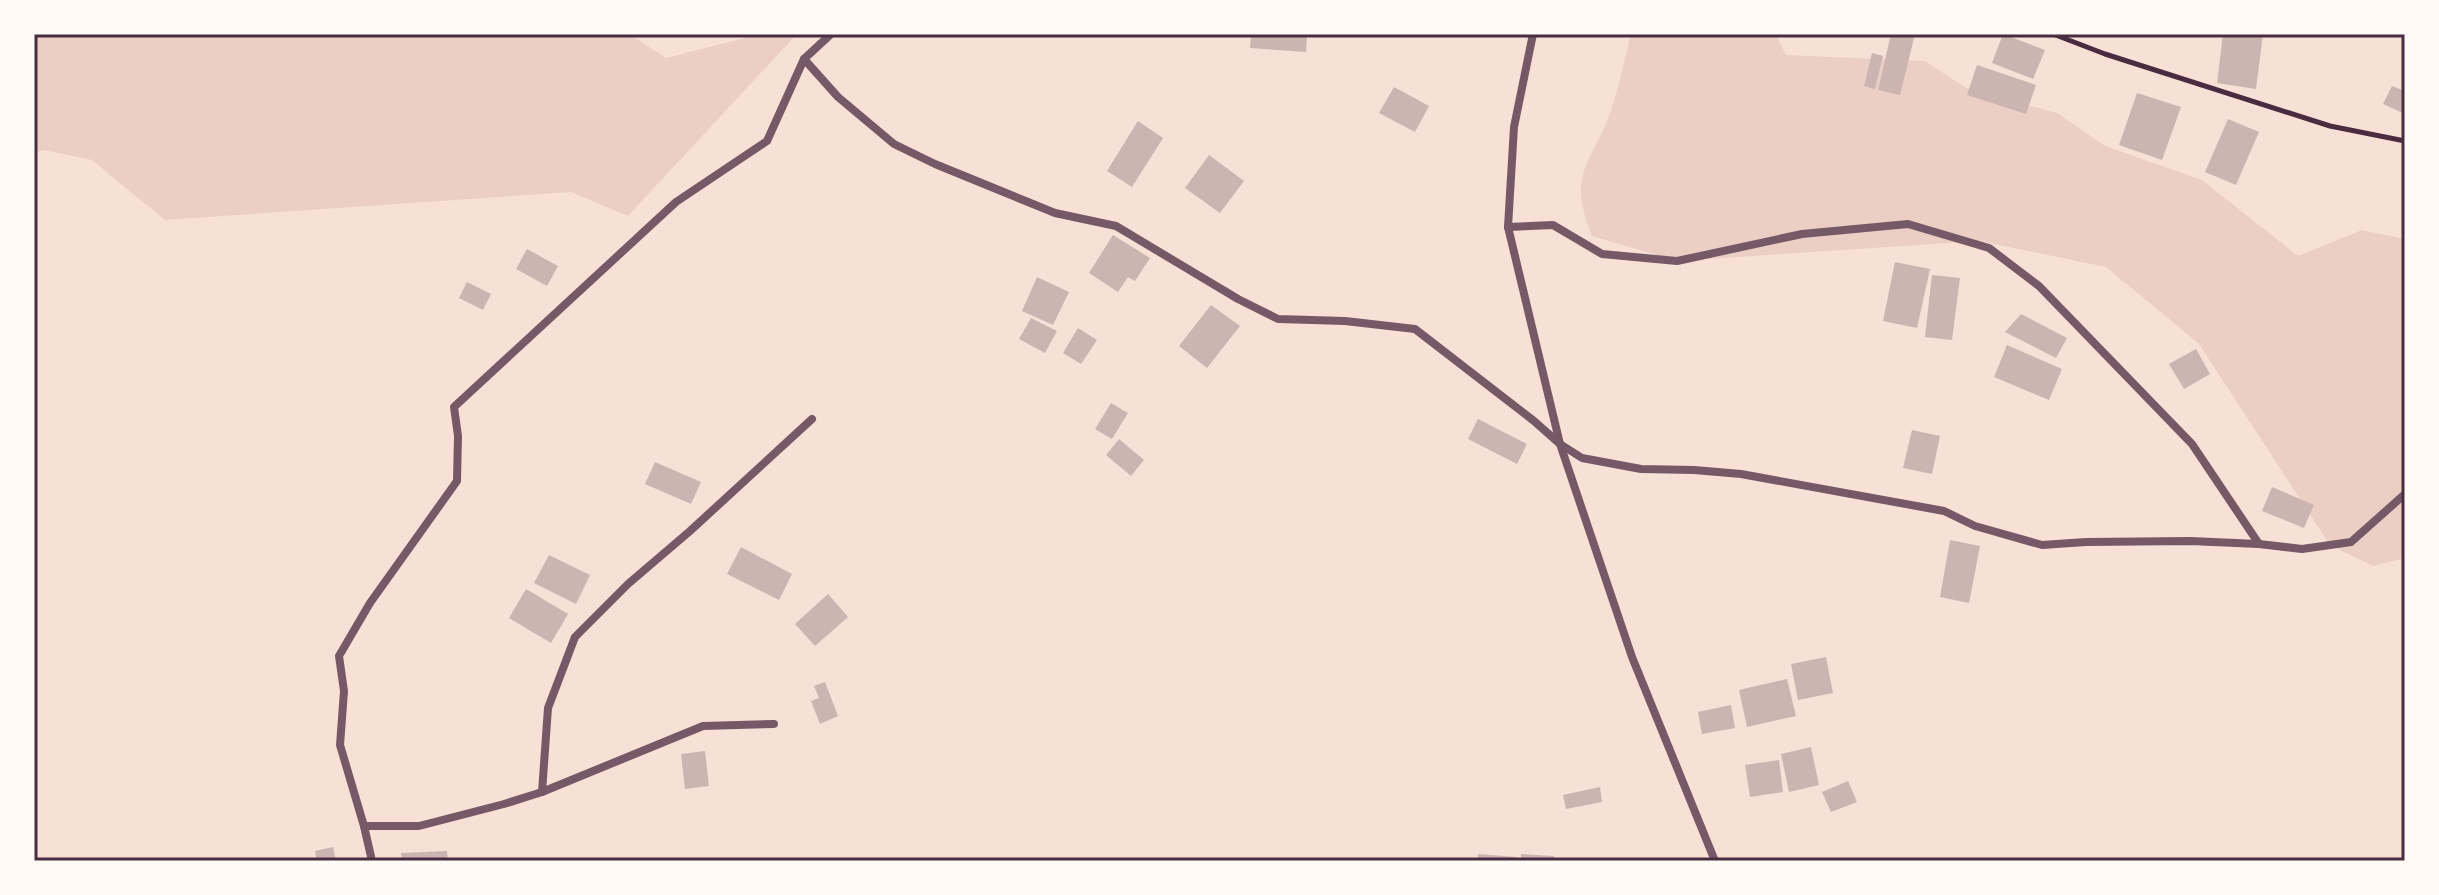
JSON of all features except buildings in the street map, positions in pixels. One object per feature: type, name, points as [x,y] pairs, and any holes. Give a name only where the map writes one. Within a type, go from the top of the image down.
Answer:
[{"type":"street","points":[[372,861],[340,745],[344,691],[339,656],[370,603],[457,481],[458,436],[454,407],[676,202],[767,141],[804,59],[831,34]]},
{"type":"street","points":[[1533,34],[1514,127],[1508,227],[1560,444],[1632,657],[1715,861]]},
{"type":"street","points":[[804,59],[838,97],[894,144],[1055,213],[1116,226],[1238,299],[1278,319],[1345,321],[1415,329],[1582,458],[1641,469],[1741,474],[1944,511],[1975,526],[2042,545],[2190,541],[2302,549],[2351,542],[2405,494]]},
{"type":"street","points":[[1508,227],[1553,225],[1602,254],[1677,261],[1802,234],[1908,224],[1989,248],[2039,286],[2192,444],[2259,544]]},
{"type":"street","points":[[542,792],[548,708],[575,637],[628,584],[711,513],[812,419]]},
{"type":"street","points":[[364,826],[419,826],[504,804],[542,792],[703,726],[774,724]]},
{"type":"path","points":[[2053,34],[2105,54],[2330,126],[2405,141]]},
{"type":"shaded area","points":[[34,34],[629,34],[666,58],[760,34],[797,34],[628,216],[571,192],[165,220],[92,160],[43,150],[34,153]]},
{"type":"shaded area","points":[[1631,34],[1776,34],[1786,55],[1925,61],[1966,88],[2057,113],[2105,146],[2202,180],[2298,256],[2362,230],[2405,239],[2405,558],[2373,566],[2330,545],[2199,344],[2106,267],[1979,241],[1677,261],[1592,236],[1584,214],[1582,181],[1612,107]]}]
